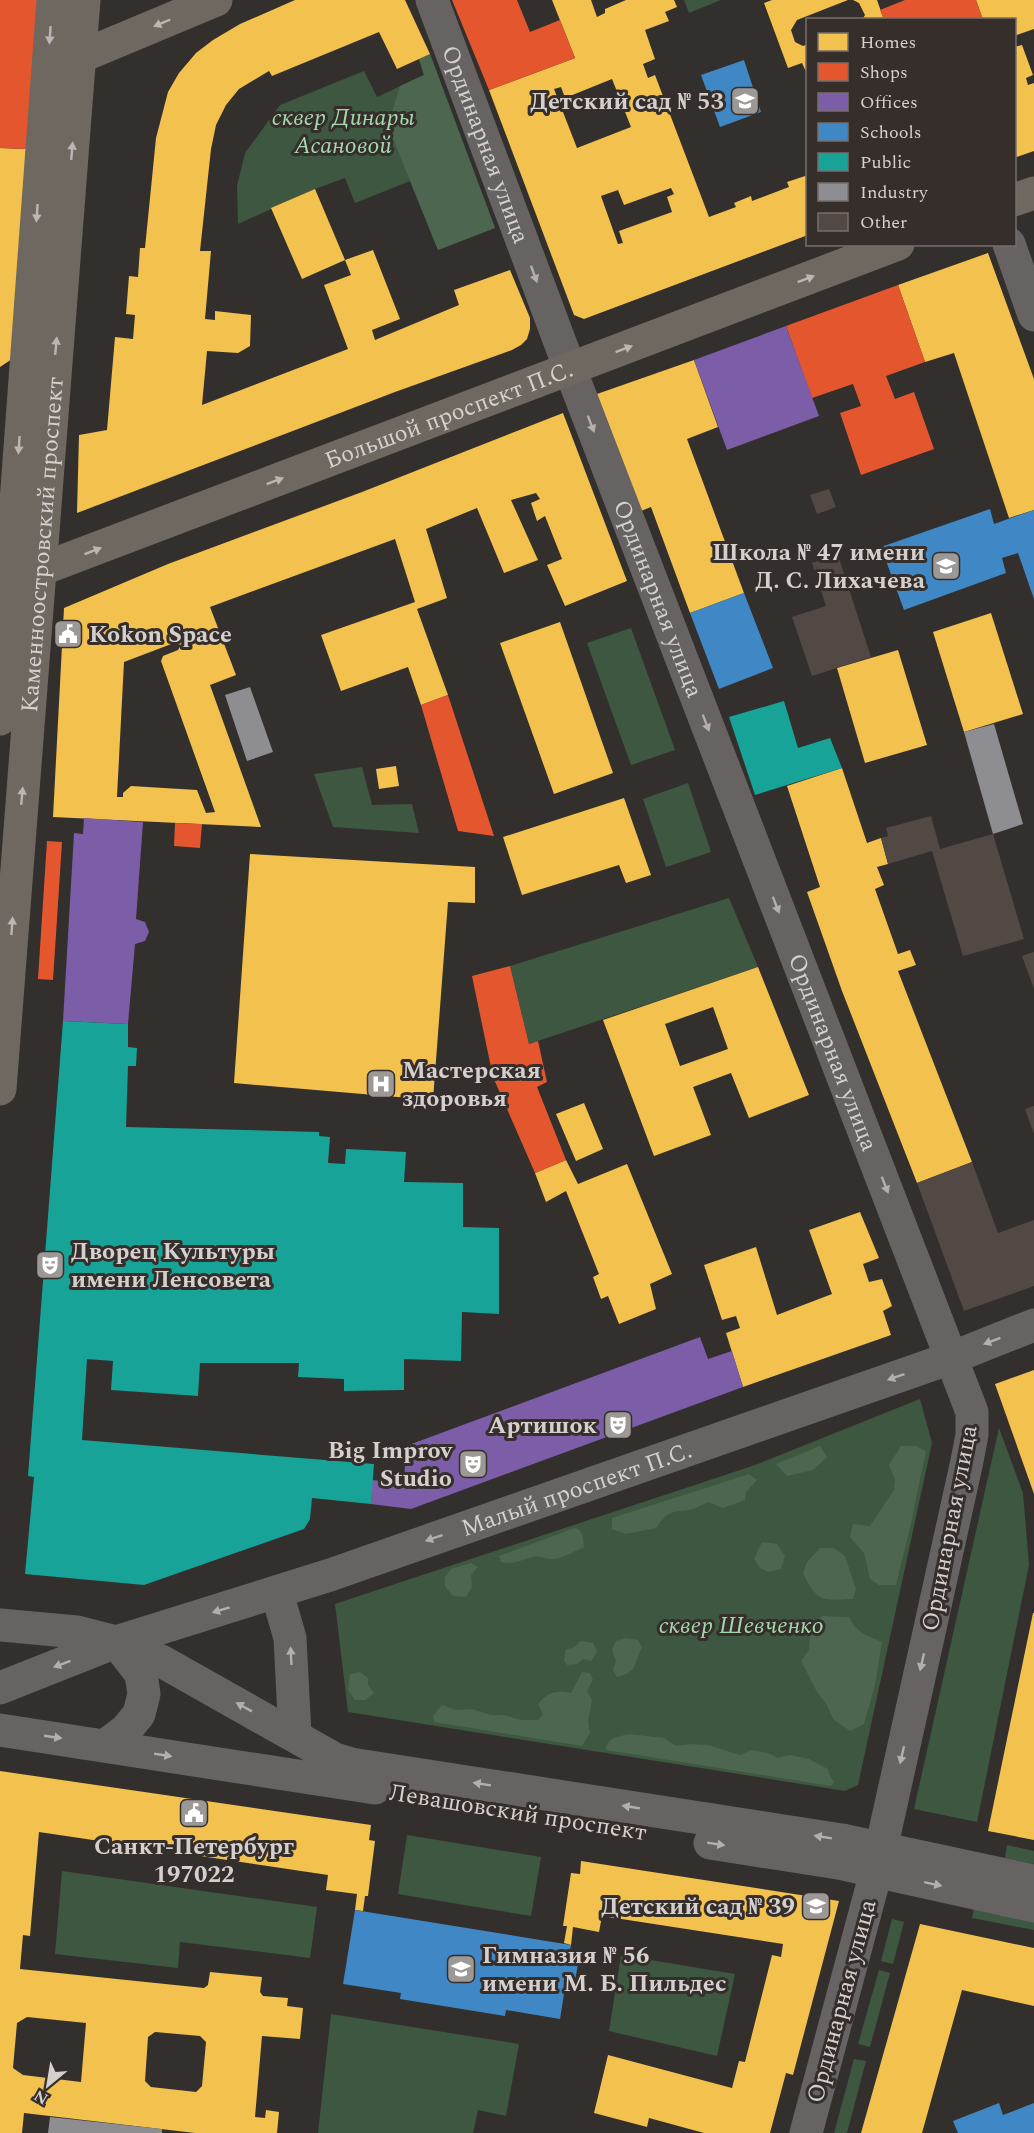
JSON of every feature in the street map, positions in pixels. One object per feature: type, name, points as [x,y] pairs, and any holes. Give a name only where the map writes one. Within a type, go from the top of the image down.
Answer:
[{"type":"main road","name":"Каменноостровский проспект","points":[[0,1089],[23,387],[53,0]]},
{"type":"main road","name":"Каменноостровский проспект","points":[[0,719],[84,0]]},
{"type":"main road","points":[[48,71],[216,0]]},
{"type":"main road","points":[[1016,199],[1034,193]]},
{"type":"main road","name":"Большой проспект П.С.","points":[[16,579],[893,246]]},
{"type":"main road","points":[[0,419],[23,387]]},
{"type":"street","name":"Ординарная улица","points":[[432,0],[570,369],[972,1412],[972,1435],[878,1860],[806,2133]]},
{"type":"street","points":[[1010,246],[1034,315]]},
{"type":"street","name":"Малый проспект П.С.","points":[[0,1688],[116,1642],[277,1593],[951,1358],[1034,1325]]},
{"type":"street","points":[[277,1593],[290,1638],[295,1736]]},
{"type":"street","points":[[0,1625],[77,1632],[116,1642],[141,1674],[144,1694],[139,1714],[126,1730],[105,1745]]},
{"type":"street","name":"Левашовский проспект","points":[[116,1642],[163,1662],[335,1758],[351,1764],[842,1840],[878,1860],[1034,1906]]},
{"type":"street","name":"Левашовский проспект","points":[[0,1730],[837,1863],[878,1860],[1034,1881]]},
{"type":"green space","points":[[684,0],[721,0],[689,13]]},
{"type":"green space","name":"сквер Динары Асановой","points":[[430,54],[495,228],[438,250],[410,181],[355,203],[345,178],[238,224],[237,186],[245,153],[280,105],[364,71],[377,97],[424,75],[419,59]]},
{"type":"green space","points":[[430,54],[495,228],[438,250],[388,126],[400,86],[424,75],[419,59]]},
{"type":"green space","points":[[631,628],[675,750],[631,765],[587,643]]},
{"type":"green space","points":[[362,767],[372,805],[412,804],[419,833],[333,827],[314,774]]},
{"type":"green space","points":[[688,783],[711,852],[666,867],[643,799]]},
{"type":"green space","points":[[729,898],[758,967],[529,1044],[510,966]]},
{"type":"green space","name":"сквер Шевченко","points":[[920,1399],[932,1443],[858,1785],[845,1791],[348,1712],[335,1604],[755,1465]]},
{"type":"green space","points":[[999,1428],[1023,1493],[1029,1565],[977,1822],[914,1809]]},
{"type":"green space","points":[[820,1446],[827,1457],[813,1470],[787,1476],[776,1464]]},
{"type":"green space","points":[[901,1446],[916,1446],[926,1451],[896,1585],[879,1585],[870,1579],[864,1553],[850,1537],[853,1524],[870,1526],[894,1490],[895,1480],[889,1465]]},
{"type":"green space","points":[[749,1474],[757,1480],[746,1492],[745,1500],[723,1508],[708,1502],[691,1509],[673,1512],[666,1516],[656,1528],[626,1534],[612,1529],[612,1518]]},
{"type":"green space","points":[[575,1528],[582,1533],[584,1547],[556,1559],[536,1557],[514,1563],[501,1562],[499,1556]]},
{"type":"green space","points":[[762,1542],[777,1544],[785,1556],[781,1569],[768,1572],[760,1568],[754,1559]]},
{"type":"green space","points":[[820,1548],[834,1548],[845,1556],[856,1589],[853,1599],[822,1598],[812,1590],[803,1573],[807,1562]]},
{"type":"green space","points":[[471,1563],[478,1567],[471,1575],[472,1587],[466,1597],[453,1596],[445,1586],[445,1577],[451,1569]]},
{"type":"green space","points":[[823,1616],[849,1617],[859,1630],[882,1642],[875,1685],[864,1724],[850,1731],[833,1719],[801,1661],[809,1650],[811,1625]]},
{"type":"green space","points":[[626,1638],[638,1640],[642,1647],[632,1670],[617,1677],[613,1670],[616,1661],[612,1650],[616,1641]]},
{"type":"green space","points":[[581,1641],[593,1643],[597,1652],[591,1661],[583,1659],[577,1664],[567,1665],[564,1661],[566,1649],[573,1648]]},
{"type":"green space","points":[[360,1672],[368,1678],[368,1685],[374,1693],[365,1700],[355,1700],[348,1690],[350,1674]]},
{"type":"green space","points":[[582,1672],[590,1673],[593,1680],[587,1691],[592,1700],[588,1721],[590,1733],[582,1746],[434,1722],[433,1716],[442,1705],[456,1710],[472,1709],[521,1720],[538,1720],[543,1714],[538,1704],[549,1694],[571,1693]]},
{"type":"green space","points":[[629,1734],[664,1738],[676,1746],[708,1745],[740,1755],[751,1750],[768,1753],[778,1758],[790,1755],[809,1759],[828,1769],[834,1782],[831,1786],[606,1750],[608,1742]]},
{"type":"green space","points":[[407,1835],[541,1857],[531,1916],[398,1894]]},
{"type":"green space","points":[[1007,1845],[1034,1851],[1034,1864],[1005,1858]]},
{"type":"green space","points":[[62,1871],[317,1907],[310,1958],[180,1942],[178,1968],[55,1954]]},
{"type":"green space","points":[[974,1908],[1034,1921],[1034,1930],[972,1918]]},
{"type":"green space","points":[[892,1919],[904,1922],[893,1964],[881,1961]]},
{"type":"green space","points":[[621,1955],[735,1974],[717,2056],[609,2031]]},
{"type":"green space","points":[[879,1970],[890,1973],[870,2047],[858,2044]]},
{"type":"green space","points":[[331,2014],[519,2044],[506,2116],[478,2110],[473,2133],[318,2133]]},
{"type":"green space","points":[[854,2059],[866,2061],[847,2133],[834,2133]]},
{"type":"building: Homes","points":[[295,0],[405,0],[430,54],[397,69],[379,32],[272,76],[269,71],[239,89],[226,105],[216,125],[211,149],[200,251],[211,251],[205,319],[215,320],[215,311],[251,315],[250,346],[238,353],[207,351],[202,405],[348,349],[324,285],[351,275],[345,260],[373,250],[400,319],[372,330],[375,340],[459,305],[454,290],[510,270],[530,318],[527,339],[512,350],[77,513],[79,435],[107,430],[115,337],[133,339],[135,315],[126,314],[129,276],[138,277],[140,248],[145,248],[156,138],[168,92],[179,73],[196,53],[213,40],[240,24]]},
{"type":"building: Homes","points":[[552,0],[591,0],[597,17],[605,13],[605,9],[626,0],[674,0],[677,7],[665,12],[669,21],[645,30],[655,59],[643,64],[648,78],[655,75],[709,217],[736,207],[734,203],[751,196],[752,201],[789,187],[787,182],[805,176],[806,236],[584,319],[574,315],[489,90],[575,58]],"holes":[[[612,79],[631,127],[577,148],[554,89],[561,87],[565,98]],[[671,188],[674,194],[667,197],[672,212],[619,231],[623,243],[618,244],[601,196],[618,190],[624,205]]]},
{"type":"building: Homes","points":[[772,0],[848,0],[797,20],[791,30],[795,42],[803,46],[806,45],[806,72],[802,63],[788,68],[764,3]]},
{"type":"building: Homes","points":[[853,0],[877,0],[883,18],[863,18],[865,15],[859,3]]},
{"type":"building: Homes","points":[[976,0],[1034,0],[1034,29],[1016,35],[1016,18],[982,18]]},
{"type":"building: Homes","points":[[1022,45],[1033,75],[1026,78],[1028,85],[1034,83],[1034,151],[1016,157],[1016,46]]},
{"type":"building: Homes","points":[[0,148],[26,149],[12,359],[0,367]]},
{"type":"building: Homes","points":[[315,189],[345,260],[302,279],[271,208]]},
{"type":"building: Homes","points":[[988,253],[1034,379],[1034,510],[1009,518],[954,353],[925,362],[898,285]]},
{"type":"building: Homes","points":[[694,360],[718,427],[687,439],[744,593],[690,613],[651,507],[641,511],[597,394]]},
{"type":"building: Homes","points":[[563,413],[627,581],[565,606],[547,565],[562,559],[545,516],[537,521],[531,503],[540,499],[536,493],[511,500],[538,560],[504,573],[477,508],[426,529],[447,598],[417,609],[448,695],[421,705],[408,667],[341,691],[321,635],[415,602],[395,539],[210,607],[236,675],[210,685],[261,827],[53,817],[64,608],[168,564],[362,492]],"holes":[[[174,643],[181,645],[178,650],[163,656],[161,661],[215,812],[206,813],[197,790],[131,786],[123,793],[123,797],[117,797],[124,662]]]},
{"type":"building: Homes","points":[[991,613],[1023,714],[964,732],[933,632]]},
{"type":"building: Homes","points":[[560,622],[613,773],[554,794],[500,643]]},
{"type":"building: Homes","points":[[898,650],[927,745],[865,763],[837,668]]},
{"type":"building: Homes","points":[[396,766],[399,786],[379,789],[376,769]]},
{"type":"building: Homes","points":[[842,768],[867,843],[881,838],[888,864],[877,867],[884,885],[875,889],[898,954],[910,950],[916,965],[898,971],[972,1162],[917,1183],[842,991],[807,892],[820,887],[787,786]]},
{"type":"building: Homes","points":[[624,798],[651,875],[626,883],[619,865],[522,895],[503,837]]},
{"type":"building: Homes","points":[[250,854],[475,867],[475,903],[448,902],[433,1100],[234,1083]]},
{"type":"building: Homes","points":[[758,967],[809,1095],[749,1118],[731,1073],[693,1087],[711,1135],[654,1156],[603,1020]],"holes":[[[713,1007],[728,1049],[680,1066],[665,1024]]]},
{"type":"building: Homes","points":[[584,1103],[603,1149],[576,1161],[556,1114]]},
{"type":"building: Homes","points":[[566,1160],[578,1184],[627,1164],[672,1274],[650,1284],[656,1309],[619,1324],[608,1296],[601,1299],[593,1277],[599,1274],[566,1191],[546,1202],[535,1173]]},
{"type":"building: Homes","points":[[860,1212],[879,1258],[863,1264],[869,1282],[882,1279],[892,1306],[883,1311],[891,1335],[743,1387],[726,1333],[740,1328],[736,1316],[722,1320],[704,1265],[756,1247],[777,1315],[832,1294],[809,1230]]},
{"type":"building: Homes","points":[[1034,1370],[1034,1494],[995,1384]]},
{"type":"building: Homes","points":[[1034,1613],[1034,1840],[988,1831]]},
{"type":"building: Homes","points":[[0,1771],[371,1825],[369,1840],[375,1841],[368,1896],[365,1896],[363,1911],[355,1910],[357,1894],[326,1890],[328,1875],[39,1832],[30,1936],[23,1935],[20,1969],[204,1988],[208,1985],[210,1972],[262,1977],[260,1992],[263,1996],[288,1998],[287,2006],[303,2008],[300,2039],[262,2036],[255,2117],[265,2118],[266,2110],[279,2112],[277,2133],[195,2133],[24,2113],[22,2133],[0,2133]],"holes":[[[27,2017],[86,2023],[81,2082],[23,2075],[13,2068],[17,2023]],[[155,2032],[200,2036],[206,2042],[202,2086],[196,2092],[151,2087],[145,2081],[148,2037]]]},
{"type":"building: Homes","points":[[581,1861],[839,1901],[793,2075],[786,2073],[770,2133],[704,2133],[649,2118],[647,2127],[594,2113],[608,2055],[732,2088],[739,2061],[745,2062],[772,1955],[781,1957],[783,1944],[602,1916],[599,1932],[573,1927],[571,1945],[564,1943],[567,1926],[563,1926],[571,1873],[580,1874]]},
{"type":"building: Homes","points":[[920,1924],[1034,1948],[1034,2006],[962,1990],[922,2133],[861,2133]]},
{"type":"building: Shops","points":[[0,0],[40,0],[26,149],[0,148]]},
{"type":"building: Shops","points":[[452,0],[517,0],[530,32],[560,20],[575,58],[489,90]]},
{"type":"building: Shops","points":[[905,0],[976,0],[982,18],[883,18],[880,10]]},
{"type":"building: Shops","points":[[898,285],[925,362],[886,376],[895,399],[914,392],[934,449],[861,475],[840,413],[861,406],[853,384],[812,398],[786,326]]},
{"type":"building: Shops","points":[[448,695],[494,836],[458,831],[421,705]]},
{"type":"building: Shops","points":[[175,823],[202,824],[200,848],[174,846]]},
{"type":"building: Shops","points":[[47,841],[62,842],[53,980],[38,979]]},
{"type":"building: Shops","points":[[510,966],[529,1044],[538,1041],[547,1082],[537,1087],[566,1160],[535,1173],[493,1077],[472,976]]},
{"type":"building: Offices","points":[[786,326],[819,416],[727,450],[694,360]]},
{"type":"building: Offices","points":[[84,818],[143,822],[136,919],[145,922],[149,932],[145,941],[135,944],[128,1024],[63,1021],[74,833],[83,834]]},
{"type":"building: Offices","points":[[700,1337],[708,1359],[732,1351],[743,1387],[411,1509],[371,1504],[372,1480],[404,1483],[406,1446]]},
{"type":"building: Schools","points":[[744,60],[761,112],[720,127],[701,75]]},
{"type":"building: Schools","name":"Школа № 47 имени Д. С. Лихачева","points":[[990,509],[994,524],[1034,510],[1034,599],[1018,553],[1002,558],[1006,573],[904,610],[881,547]]},
{"type":"building: Schools","points":[[744,593],[773,668],[719,689],[690,613]]},
{"type":"building: Schools","name":"Гимназия № 56 имени М. Б. Пильдес","points":[[355,1910],[571,1945],[569,1956],[579,1957],[575,1982],[566,1981],[560,2019],[506,2010],[505,2016],[400,1999],[401,1993],[343,1984]]},
{"type":"building: Schools","points":[[999,2103],[1003,2115],[1034,2103],[1034,2133],[958,2133],[953,2121]]},
{"type":"building: Public","points":[[784,701],[798,748],[830,738],[842,768],[755,795],[729,717]]},
{"type":"building: Public","name":"Дворец Культуры имени Ленсовета","points":[[63,1021],[128,1024],[128,1047],[137,1048],[136,1066],[128,1066],[126,1127],[319,1132],[319,1136],[330,1137],[328,1163],[345,1164],[346,1149],[406,1152],[404,1182],[463,1183],[463,1227],[499,1228],[499,1314],[462,1312],[461,1361],[404,1359],[404,1390],[344,1391],[344,1379],[298,1377],[299,1363],[200,1363],[198,1396],[111,1390],[113,1361],[87,1359],[82,1440],[374,1464],[371,1504],[312,1498],[310,1519],[304,1529],[144,1585],[25,1574],[34,1477],[28,1476]]},
{"type":"building: Industry","points":[[250,687],[273,752],[247,761],[225,695]]},
{"type":"building: Industry","points":[[994,724],[1023,824],[993,834],[964,732]]},
{"type":"building: Industry","points":[[50,2117],[162,2129],[162,2133],[48,2133]]},
{"type":"building: Other","points":[[829,489],[836,507],[817,514],[810,495]]},
{"type":"building: Other","points":[[838,555],[871,657],[812,676],[792,617],[826,606],[812,563]]},
{"type":"building: Other","points":[[931,816],[940,849],[993,834],[1024,939],[963,956],[932,851],[888,864],[881,838],[888,836],[886,828]]},
{"type":"building: Other","points":[[1034,952],[1034,989],[1022,956]]},
{"type":"building: Other","points":[[1034,1106],[1034,1134],[1025,1109]]},
{"type":"building: Other","points":[[972,1162],[998,1233],[1034,1220],[1034,1286],[964,1311],[917,1183]]},
{"type":"place","name":"Детский сад № 53","points":[[745,101]]},
{"type":"place","name":"Школа № 47 имени Д. С. Лихачева","points":[[946,566]]},
{"type":"place","name":"Kokon Space","points":[[68,634]]},
{"type":"place","name":"Мастерская здоровья","points":[[381,1084]]},
{"type":"place","name":"Дворец Культуры имени Ленсовета","points":[[50,1265]]},
{"type":"place","name":"Артишок","points":[[618,1425]]},
{"type":"place","name":"Big Improv Studio","points":[[473,1464]]},
{"type":"place","name":"Санкт-Петербург 197022","points":[[194,1813]]},
{"type":"place","name":"Детский сад № 39","points":[[816,1906]]},
{"type":"place","name":"Гимназия № 56 имени М. Б. Пильдес","points":[[461,1969]]}]
